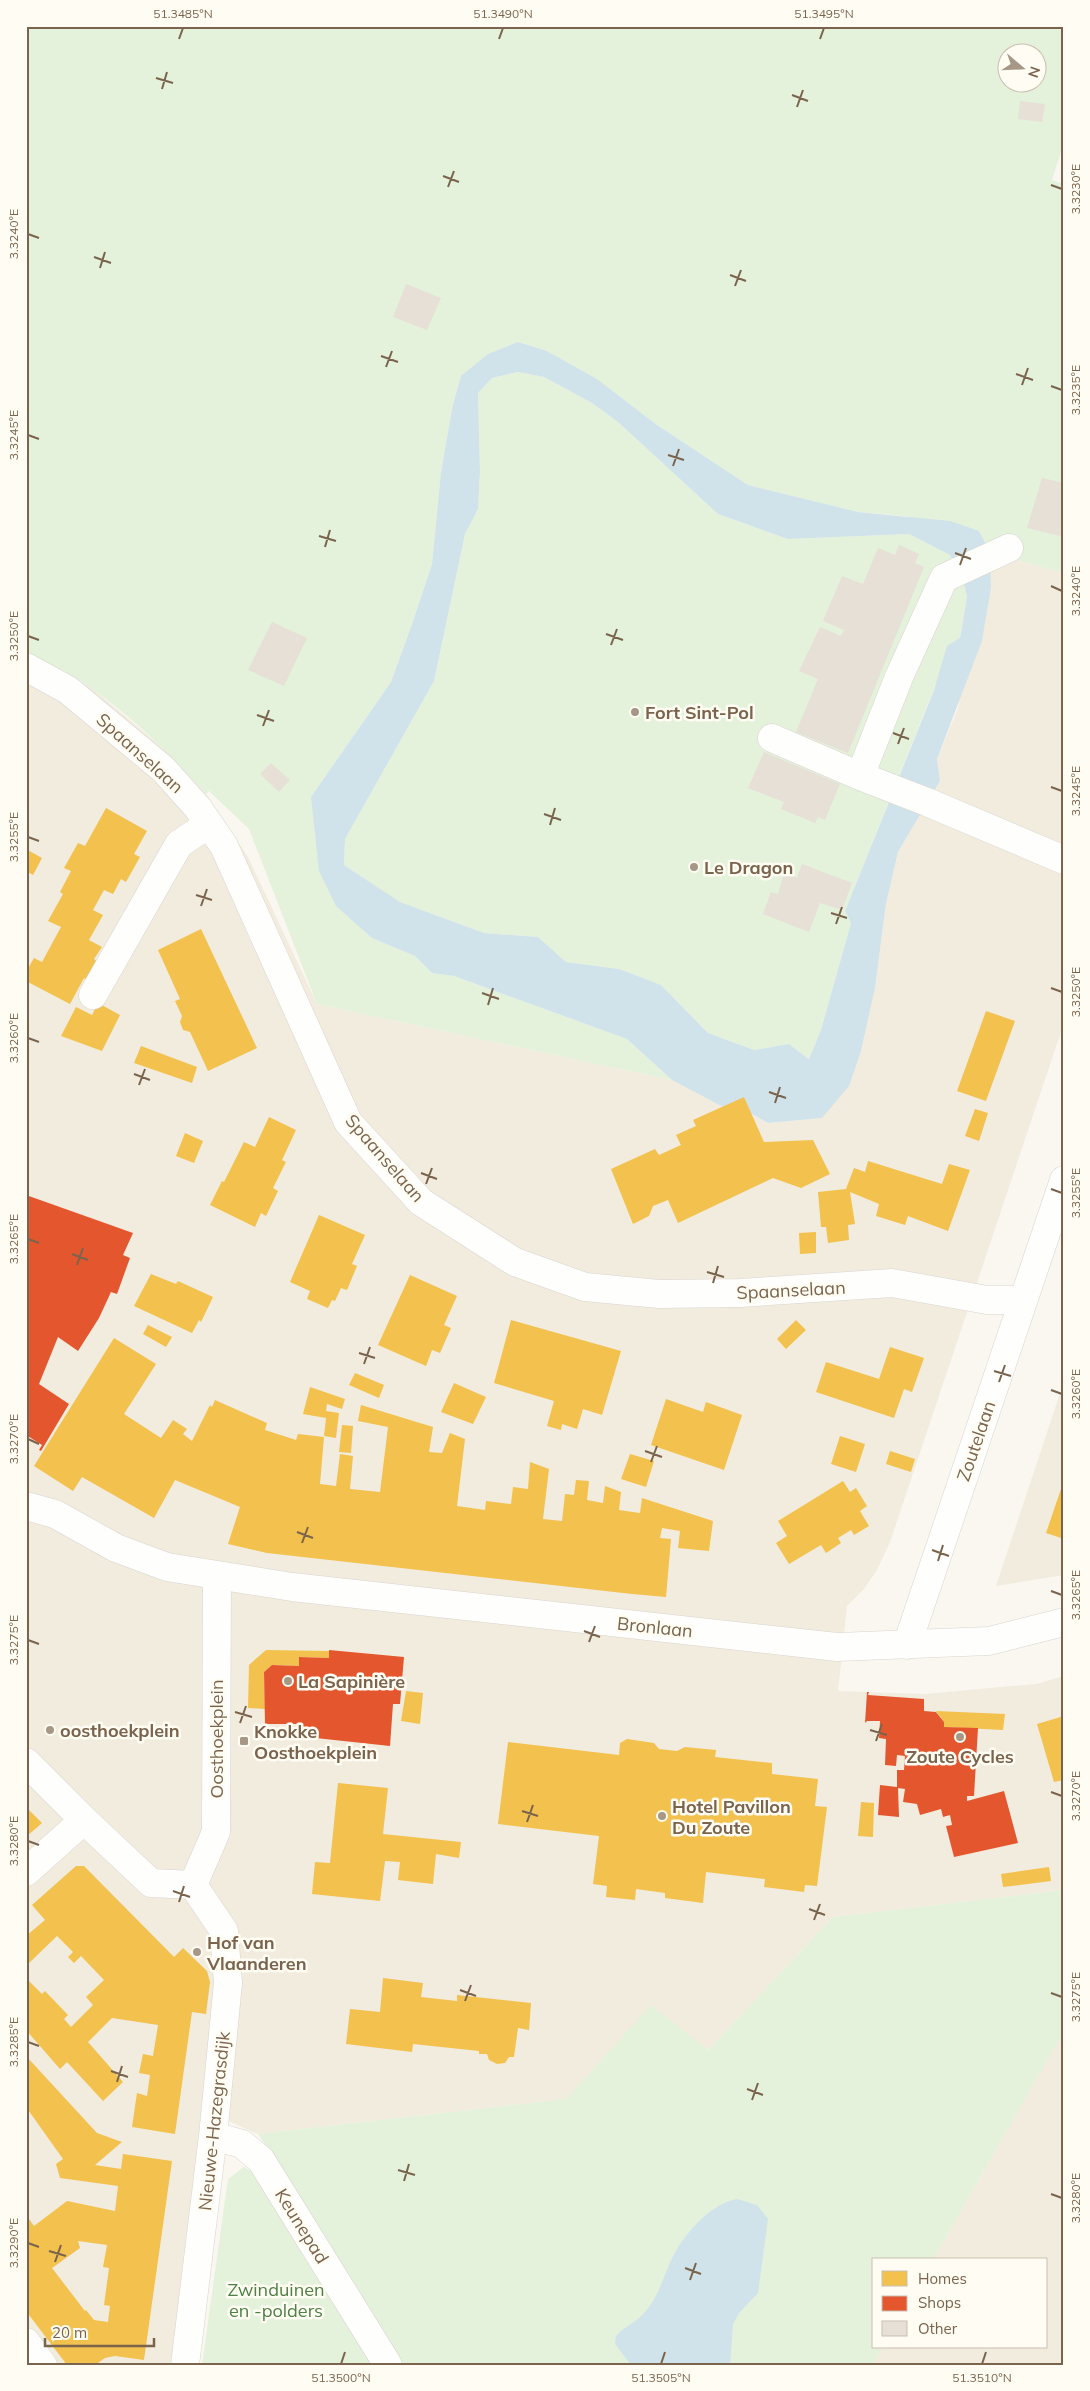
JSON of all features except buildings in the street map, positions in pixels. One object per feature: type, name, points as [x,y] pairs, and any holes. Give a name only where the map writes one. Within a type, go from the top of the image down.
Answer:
[{"type":"street","points":[[860,776],[900,677],[944,578],[1009,548]]},
{"type":"street","name":"Spaanselaan","points":[[26,667],[68,690],[163,769],[198,808],[224,846],[348,1122],[421,1202],[515,1262],[585,1287],[659,1294],[740,1293],[892,1283],[987,1300],[1023,1300]]},
{"type":"street","points":[[772,738],[1064,860]]},
{"type":"street","points":[[93,995],[179,844],[209,824]]},
{"type":"street","name":"Zoutelaan","points":[[907,1645],[1064,1180]]},
{"type":"street","points":[[26,1506],[55,1514],[116,1548],[167,1567],[216,1576]]},
{"type":"street","name":"Bronlaan","points":[[216,1576],[292,1587],[837,1647],[989,1641],[1064,1622]]},
{"type":"street","name":"Oosthoekplein","points":[[193,1885],[216,1832],[216,1576]]},
{"type":"street","points":[[26,1762],[151,1883],[193,1885]]},
{"type":"street","points":[[26,1872],[84,1820]]},
{"type":"street","name":"Nieuwe-Hazegrasdijk","points":[[184,2365],[213,2136],[228,1983],[224,1931],[193,1885]]},
{"type":"street","name":"Keunepad","points":[[213,2136],[242,2144],[261,2160],[388,2365]]},
{"type":"street","points":[[26,2342],[43,2365]]},
{"type":"shaded area","points":[[518,342],[547,351],[597,379],[657,425],[748,485],[858,512],[950,521],[979,531],[990,553],[991,588],[982,641],[937,759],[940,781],[898,852],[886,904],[875,988],[861,1051],[849,1086],[822,1118],[768,1123],[752,1114],[723,1107],[672,1080],[627,1039],[454,976],[432,973],[415,956],[372,938],[336,906],[319,871],[311,797],[391,682],[432,564],[441,472],[452,409],[461,376],[488,354]],"holes":[[[518,372],[544,377],[592,403],[618,422],[718,514],[788,539],[909,534],[950,555],[964,583],[967,597],[960,638],[947,646],[934,690],[845,911],[851,923],[821,1030],[809,1059],[789,1044],[754,1050],[708,1033],[661,985],[619,969],[566,962],[538,937],[484,933],[400,902],[344,865],[345,839],[434,681],[465,534],[478,509],[480,472],[478,393],[492,378]]]},
{"type":"shaded area","points":[[990,553],[1064,573],[1064,1023],[890,1542],[877,1570],[864,1589],[847,1606],[838,1691],[924,1694],[1036,1684],[1064,1676],[1064,1890],[833,1917],[708,2050],[651,2006],[566,2099],[258,2134],[203,2110],[174,2365],[26,2365],[26,652],[47,661],[94,690],[170,754],[206,794],[248,857],[317,1004],[672,1080],[723,1107],[752,1114],[768,1123],[822,1118],[861,1051],[875,988],[886,904],[898,852],[940,781],[937,759],[958,708]]},
{"type":"shaded area","points":[[1064,1381],[1064,1575],[996,1586]]},
{"type":"shaded area","points":[[1064,2031],[1064,2365],[873,2365],[882,2348],[1048,2348],[1048,2258],[934,2258]]},
{"type":"shaded area","points":[[737,2199],[757,2205],[768,2219],[758,2293],[739,2313],[733,2324],[730,2365],[631,2365],[615,2344],[616,2336],[640,2317],[649,2307],[677,2249],[695,2225],[719,2206]]},
{"type":"green space","points":[[26,26],[1064,26],[1064,142],[1052,180],[1064,184],[1064,573],[990,553],[906,516],[858,512],[748,485],[657,425],[597,379],[547,351],[518,342],[452,409],[441,472],[432,564],[411,627],[391,682],[311,797],[372,938],[415,956],[432,973],[454,976],[627,1039],[672,1080],[317,1004],[249,829],[209,791],[206,794],[166,752],[123,713],[101,695],[52,664],[26,652]]},
{"type":"green space","points":[[518,372],[544,377],[592,403],[618,422],[718,514],[788,539],[909,534],[950,555],[964,583],[967,597],[960,638],[941,671],[845,911],[851,923],[821,1030],[809,1059],[789,1044],[754,1050],[708,1033],[661,985],[619,969],[566,962],[538,937],[484,933],[400,902],[344,865],[345,839],[434,681],[465,534],[478,509],[480,472],[478,393],[492,378]]},
{"type":"green space","name":"Zwinduinen en -polders","points":[[1064,1890],[1064,2031],[934,2258],[872,2258],[872,2348],[882,2348],[873,2365],[202,2365],[228,2179],[244,2167],[289,2194],[269,2150],[258,2134],[566,2099],[651,2005],[708,2050],[833,1917]]},
{"type":"place","name":"Fort Sint-Pol","points":[[635,712]]},
{"type":"place","name":"Le Dragon","points":[[694,867]]},
{"type":"place","name":"La Sapinière","points":[[288,1681]]},
{"type":"place","name":"oosthoekplein","points":[[50,1730]]},
{"type":"place","name":"Zoute Cycles","points":[[960,1737]]},
{"type":"place","name":"Knokke Oosthoekplein","points":[[244,1741]]},
{"type":"place","name":"Hotel Pavillon Du Zoute","points":[[662,1816]]},
{"type":"place","name":"Hof van Vlaanderen","points":[[197,1952]]}]
